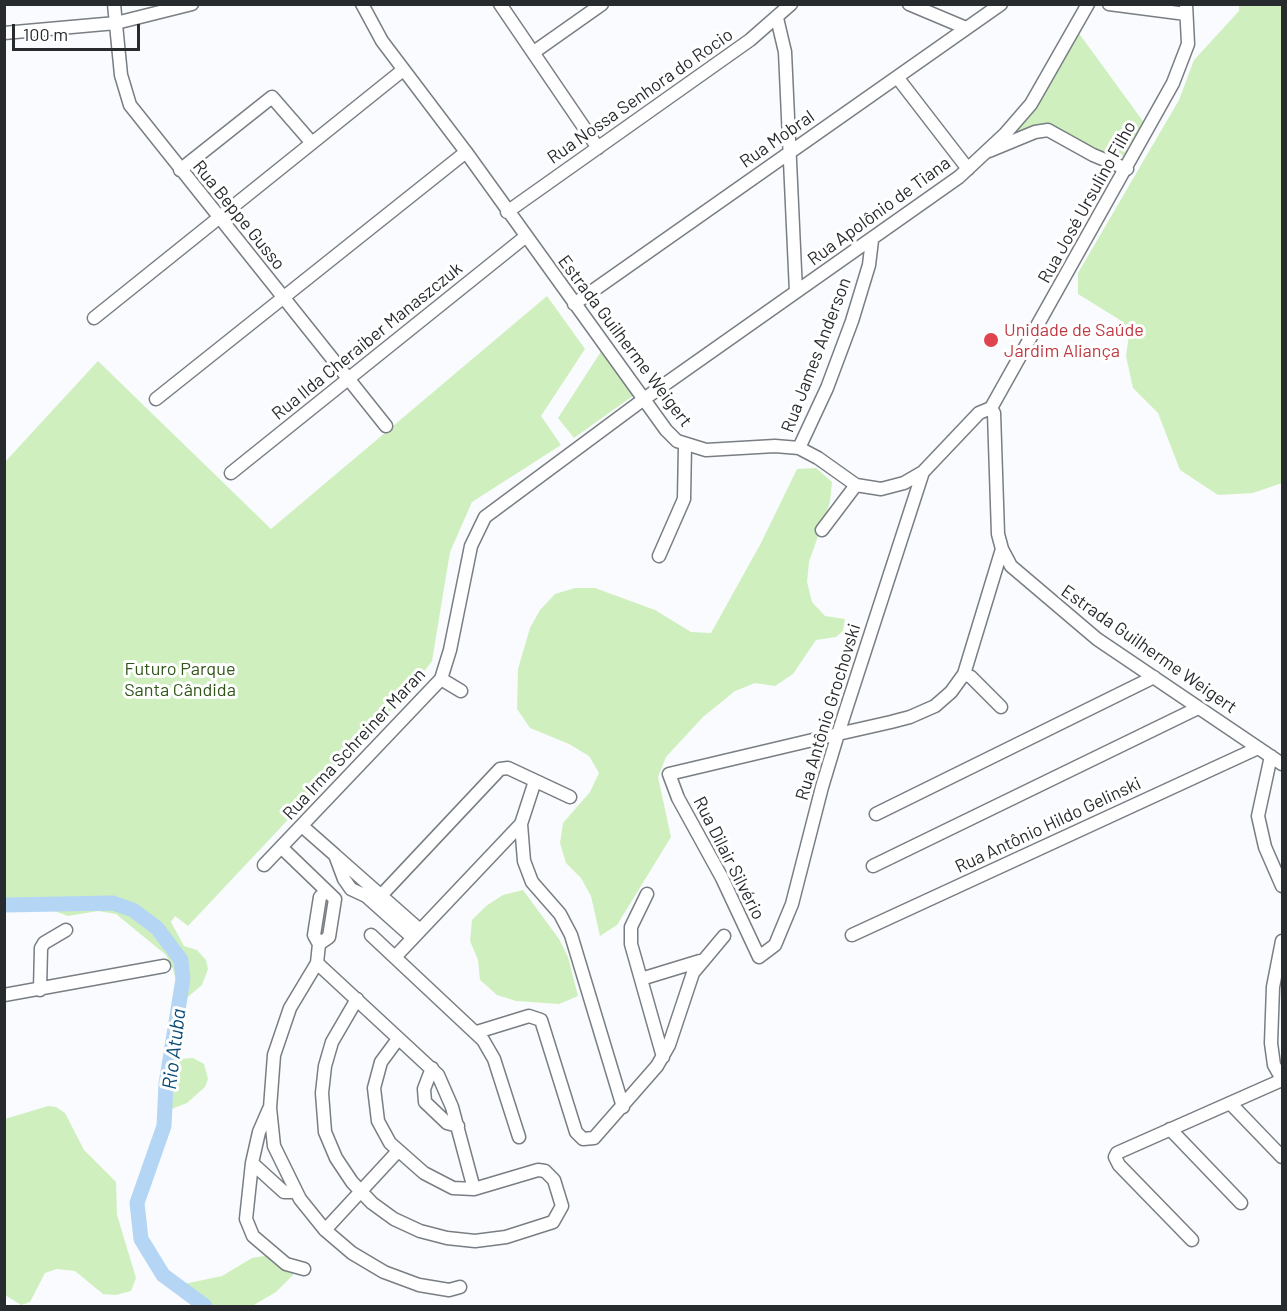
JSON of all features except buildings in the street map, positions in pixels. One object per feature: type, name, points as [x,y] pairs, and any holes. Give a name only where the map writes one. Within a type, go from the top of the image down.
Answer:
[{"type":"street","name":"Rua Beppe Gusso","points":[[114,4],[126,96],[137,116],[386,426]]},
{"type":"street","points":[[4,33],[116,23],[192,4]]},
{"type":"street","name":"Estrada Guilherme Weigert","points":[[362,4],[382,41],[466,152],[525,237],[670,435],[685,445],[720,451],[775,446],[799,448],[818,458],[856,485]]},
{"type":"street","points":[[500,4],[598,148]]},
{"type":"street","points":[[534,52],[602,4]]},
{"type":"street","name":"Rua Nossa Senhora do Rocio","points":[[507,212],[777,18],[791,4]]},
{"type":"street","points":[[909,4],[966,28]]},
{"type":"street","name":"Rua Mobral","points":[[574,304],[1002,4]]},
{"type":"street","name":"Rua Apolônio de Tiana","points":[[644,399],[872,240],[968,169],[987,152],[1030,104],[1088,4]]},
{"type":"street","points":[[1109,4],[1186,9]]},
{"type":"street","name":"Rua José Ursulino Filho","points":[[991,408],[1127,169],[1182,63],[1188,44],[1186,9]]},
{"type":"street","points":[[777,18],[785,52],[796,292]]},
{"type":"street","points":[[94,318],[404,70]]},
{"type":"street","points":[[897,77],[968,169]]},
{"type":"street","points":[[180,170],[272,97],[312,143]]},
{"type":"street","points":[[987,152],[1035,132],[1048,130],[1093,155],[1127,169]]},
{"type":"street","points":[[156,399],[466,152]]},
{"type":"street","name":"Rua Ilda Cheraiber Manaszczuk","points":[[231,473],[525,237]]},
{"type":"street","name":"Rua James Anderson","points":[[799,448],[827,388],[852,321],[869,265],[872,240]]},
{"type":"street","name":"Rua Irma Schreiner Maran","points":[[264,865],[441,679],[450,650],[471,546],[478,525],[492,511],[644,399]]},
{"type":"street","points":[[822,531],[856,485],[872,489],[892,487],[923,472],[979,413],[991,408]]},
{"type":"street","name":"Estrada Guilherme Weigert","points":[[991,408],[994,413],[997,518],[1002,549],[1011,566],[1043,596],[1097,639],[1282,764]]},
{"type":"street","points":[[659,556],[684,499],[685,445]]},
{"type":"street","name":"Rua Antônio Grochovski","points":[[759,957],[775,945],[785,923],[838,734],[923,472]]},
{"type":"street","points":[[838,734],[924,712],[943,700],[964,674],[1002,549]]},
{"type":"street","points":[[964,674],[971,677],[1001,707]]},
{"type":"street","points":[[876,814],[1154,677]]},
{"type":"street","points":[[441,679],[461,691]]},
{"type":"street","points":[[873,866],[1198,708]]},
{"type":"street","name":"Rua Dilair Silvério","points":[[759,957],[722,878],[678,798],[669,774],[838,734]]},
{"type":"street","name":"Rua Antônio Hildo Gelinski","points":[[852,935],[1258,748]]},
{"type":"street","points":[[1271,756],[1258,816],[1265,848],[1282,886]]},
{"type":"street","points":[[378,899],[497,771],[508,768],[570,797]]},
{"type":"street","points":[[535,781],[521,824],[521,848],[529,874],[537,889],[560,914],[571,934],[622,1107]]},
{"type":"street","points":[[395,957],[521,824]]},
{"type":"street","points":[[302,826],[358,874],[378,899],[416,934]]},
{"type":"street","points":[[281,847],[326,891],[320,897],[314,935],[319,944],[317,963],[290,1008],[279,1039],[271,1073],[270,1108],[274,1146],[296,1192],[325,1230],[352,1253],[384,1272],[438,1289],[460,1287]]},
{"type":"street","points":[[335,855],[347,884],[378,899]]},
{"type":"street","points":[[347,884],[350,878],[358,874]]},
{"type":"street","points":[[647,894],[634,919],[630,935],[663,1057]]},
{"type":"street","points":[[40,990],[41,948],[44,943],[66,930]]},
{"type":"street","points":[[371,935],[477,1032],[495,1059],[519,1137]]},
{"type":"street","points":[[477,1032],[529,1016],[541,1020],[574,1125],[583,1139],[597,1136],[651,1076],[663,1057],[687,986],[700,961],[724,936]]},
{"type":"street","points":[[1192,1240],[1116,1162],[1115,1157],[1120,1150],[1282,1079],[1272,1054],[1277,1014],[1273,987],[1282,941]]},
{"type":"street","points":[[641,980],[700,961]]},
{"type":"street","points":[[317,963],[432,1068],[446,1088],[474,1190]]},
{"type":"street","points":[[4,995],[164,966]]},
{"type":"street","points":[[357,999],[340,1025],[328,1053],[323,1079],[322,1106],[325,1132],[330,1146],[344,1171],[361,1193],[383,1211],[407,1226],[433,1235],[461,1240],[496,1239],[539,1228],[556,1218],[562,1206],[554,1180],[542,1170],[465,1191],[443,1184],[424,1173],[398,1151],[381,1129],[373,1097],[378,1070],[398,1039]]},
{"type":"street","points":[[432,1068],[424,1089],[425,1102],[447,1123],[458,1126]]},
{"type":"street","points":[[1230,1103],[1282,1157]]},
{"type":"street","points":[[270,1108],[259,1132],[245,1211],[250,1231],[286,1264],[304,1269]]},
{"type":"street","points":[[1170,1129],[1242,1203]]},
{"type":"street","points":[[325,1230],[398,1151]]},
{"type":"street","points":[[252,1163],[284,1192],[296,1192]]},
{"type":"green space","points":[[1239,5],[1282,5],[1282,483],[1253,493],[1218,495],[1180,470],[1158,413],[1133,388],[1126,356],[1129,334],[1120,320],[1078,294],[1078,273],[1179,100],[1194,60],[1239,11]]},
{"type":"green space","points":[[1078,32],[1145,124],[1126,157],[1107,156],[1052,126],[1003,142],[1033,111]]},
{"type":"green space","name":"Futuro Parque Santa Cândida","points":[[547,296],[585,349],[541,416],[561,445],[472,502],[450,552],[432,661],[409,691],[188,926],[175,916],[171,922],[184,946],[197,950],[206,960],[208,969],[202,985],[182,1002],[173,969],[166,955],[116,914],[98,911],[68,916],[49,909],[5,911],[4,463],[98,361],[271,529]]},
{"type":"green space","points":[[602,350],[634,395],[574,438],[558,418]]},
{"type":"green space","points":[[816,468],[832,482],[830,502],[809,562],[807,582],[812,602],[825,616],[845,619],[843,631],[836,637],[816,640],[793,674],[775,686],[755,683],[735,691],[703,717],[666,757],[658,777],[671,837],[617,925],[600,936],[591,896],[581,878],[566,863],[560,843],[563,823],[590,792],[599,773],[589,756],[569,744],[530,728],[517,709],[518,669],[530,628],[540,610],[555,594],[575,588],[595,588],[655,610],[691,632],[711,633],[761,543],[797,469]]},
{"type":"green space","points":[[523,890],[559,939],[568,957],[578,996],[559,1004],[516,1001],[497,995],[480,980],[478,960],[470,941],[472,920],[486,906],[503,895]]},
{"type":"green space","points":[[193,1058],[204,1064],[208,1079],[205,1087],[187,1103],[169,1110],[179,1059]]},
{"type":"green space","points":[[48,1106],[56,1107],[65,1113],[84,1150],[116,1182],[117,1215],[136,1278],[131,1291],[116,1295],[103,1294],[75,1271],[57,1269],[45,1273],[30,1302],[21,1305],[5,1295],[5,1119]]},
{"type":"green space","points":[[276,1254],[293,1263],[293,1275],[276,1292],[252,1306],[204,1306],[179,1285],[222,1276],[252,1258]]},
{"type":"waterway","name":"Rio Atuba","points":[[4,905],[113,903],[133,910],[157,928],[181,960],[183,979],[166,1084],[164,1126],[137,1203],[141,1239],[163,1275],[205,1306]]},
{"type":"place","name":"Unidade de Saúde Jardim Aliança","points":[[991,340]]}]
